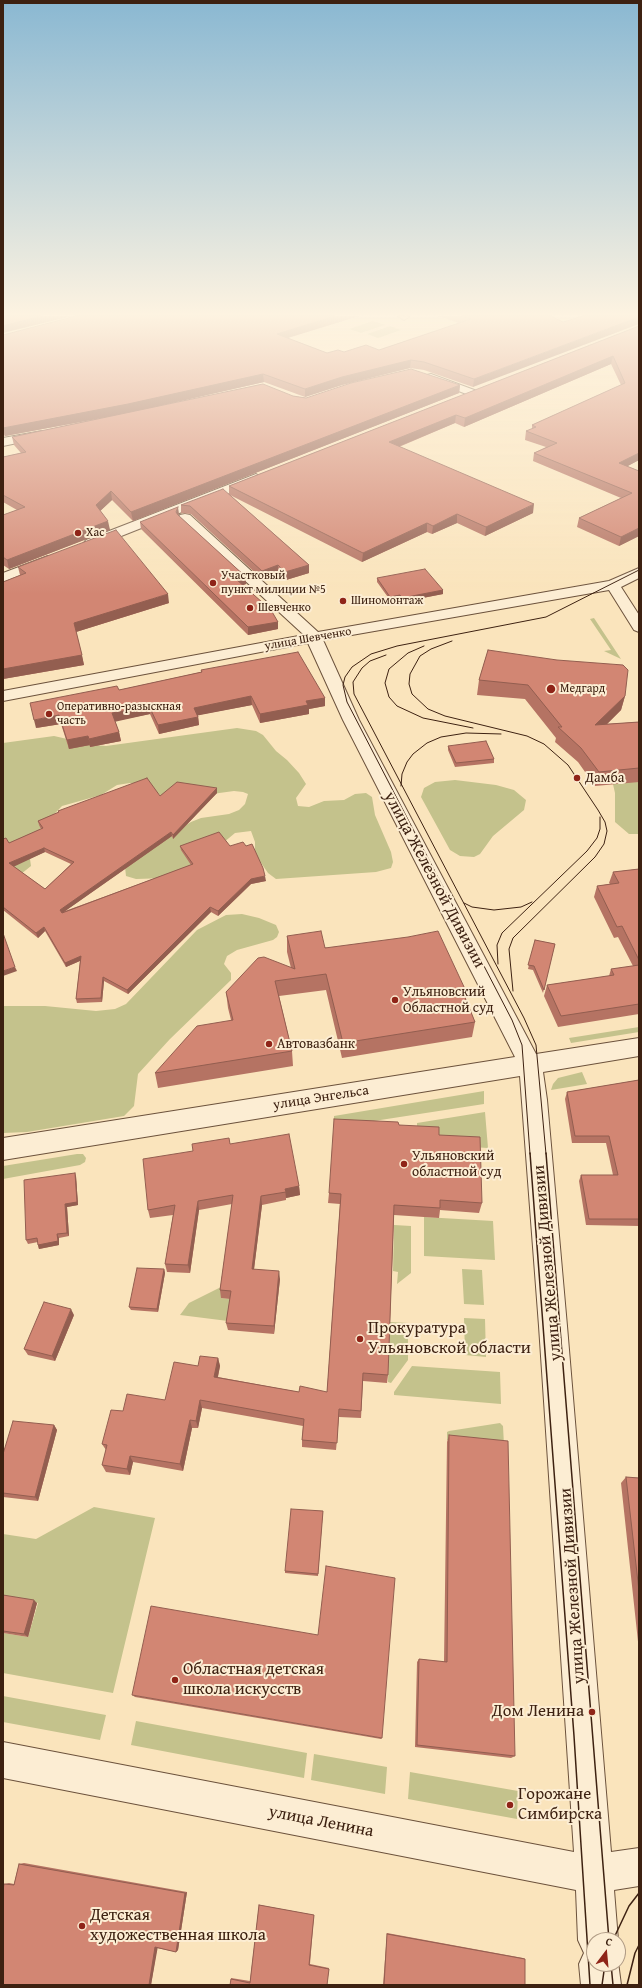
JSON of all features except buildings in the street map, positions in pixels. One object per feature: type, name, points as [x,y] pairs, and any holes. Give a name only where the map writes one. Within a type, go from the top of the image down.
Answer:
[{"type":"street","points":[[3,442],[51,433]]},
{"type":"street","points":[[80,547],[269,473]]},
{"type":"street","name":"улица Железной Дивизии","points":[[185,518],[304,626],[314,638],[351,720],[514,1030],[530,1065],[535,1100],[587,1762],[598,1932]]},
{"type":"street","points":[[3,578],[59,556]]},
{"type":"street","name":"улица Шевченко","points":[[3,696],[314,638],[613,585],[639,572]]},
{"type":"street","points":[[613,585],[639,627]]},
{"type":"street","name":"улица Энгельса","points":[[3,1149],[639,1047]]},
{"type":"street","name":"улица Ленина","points":[[3,1760],[528,1863],[594,1874],[639,1867]]},
{"type":"street","points":[[600,1972],[601,1985]]},
{"type":"shaded area","points":[[594,618],[621,659],[604,651],[611,650],[590,619]]},
{"type":"shaded area","points":[[237,728],[256,731],[263,735],[276,751],[299,773],[306,784],[296,798],[298,806],[309,807],[324,801],[344,800],[355,794],[366,793],[372,797],[375,815],[391,852],[393,862],[391,868],[376,872],[276,879],[268,873],[255,854],[255,842],[251,831],[235,833],[217,848],[207,860],[168,878],[136,879],[126,876],[125,867],[163,839],[191,822],[201,818],[229,814],[239,810],[245,804],[248,794],[234,791],[190,797],[160,795],[142,785],[130,783],[117,785],[101,795],[62,806],[40,829],[29,852],[31,866],[16,878],[3,875],[3,743],[54,736],[94,745],[106,746]]},
{"type":"shaded area","points":[[639,771],[639,834],[629,834],[615,822],[615,793],[612,780]]},
{"type":"shaded area","points":[[455,780],[496,785],[514,790],[526,800],[524,810],[493,836],[480,854],[474,857],[460,856],[450,850],[421,797],[424,788],[435,782]]},
{"type":"shaded area","points":[[242,914],[259,918],[276,925],[279,932],[277,937],[273,940],[237,950],[227,956],[224,964],[231,973],[231,980],[170,1039],[138,1074],[134,1106],[124,1116],[27,1132],[3,1133],[3,1006],[45,1006],[96,1011],[115,1009],[126,1004],[197,930],[226,915]]},
{"type":"shaded area","points":[[639,1027],[639,1032],[571,1043],[569,1038]]},
{"type":"shaded area","points":[[582,1072],[587,1084],[551,1090],[553,1084],[558,1078]]},
{"type":"shaded area","points":[[484,1091],[484,1104],[361,1123],[334,1122],[334,1116]]},
{"type":"shaded area","points":[[485,1112],[488,1148],[438,1145],[417,1136],[417,1123]]},
{"type":"shaded area","points":[[83,1154],[86,1158],[85,1162],[80,1165],[3,1179],[3,1166]]},
{"type":"shaded area","points":[[424,1217],[493,1221],[495,1260],[424,1256]]},
{"type":"shaded area","points":[[394,1225],[411,1226],[411,1273],[397,1284],[398,1272],[393,1271]]},
{"type":"shaded area","points":[[462,1269],[482,1270],[484,1305],[464,1304]]},
{"type":"shaded area","points":[[223,1286],[221,1298],[232,1299],[228,1321],[180,1315],[189,1303]]},
{"type":"shaded area","points":[[464,1318],[485,1319],[486,1357],[465,1355]]},
{"type":"shaded area","points":[[390,1322],[408,1323],[408,1360],[391,1383],[388,1382]]},
{"type":"shaded area","points":[[412,1366],[500,1372],[501,1404],[394,1395],[394,1392]]},
{"type":"shaded area","points":[[500,1423],[503,1426],[504,1445],[447,1440],[447,1432],[449,1431]]},
{"type":"shaded area","points":[[94,1507],[155,1518],[113,1693],[3,1673],[3,1633],[28,1637],[38,1603],[3,1597],[3,1534],[36,1539]]},
{"type":"shaded area","points":[[3,1696],[106,1715],[100,1740],[3,1722]]},
{"type":"shaded area","points":[[136,1721],[307,1753],[304,1778],[131,1745]]},
{"type":"shaded area","points":[[314,1754],[387,1767],[385,1794],[311,1780]]},
{"type":"shaded area","points":[[410,1772],[518,1791],[517,1819],[408,1799]]},
{"type":"tram line","points":[[530,1154],[522,1045],[512,1020],[347,702],[343,685],[345,677],[352,667],[371,654],[397,646],[546,617],[639,570]]},
{"type":"tram line","points":[[452,641],[431,649],[420,656],[410,674],[409,684],[412,694],[428,709],[445,716],[527,736],[544,744],[568,765],[598,810],[605,822],[607,831],[604,844],[595,857],[513,938],[509,949],[513,991]]},
{"type":"tram line","points":[[424,646],[408,653],[389,669],[385,683],[389,697],[397,706],[423,718],[473,728]]},
{"type":"tram line","points":[[386,655],[370,661],[362,668],[353,682],[354,694],[401,784]]},
{"type":"tram line","points":[[401,784],[402,774],[407,762],[413,754],[427,743],[441,737],[466,733],[501,734]]},
{"type":"tram line","points":[[401,784],[524,1018],[536,1045],[546,1154]]},
{"type":"tram line","points":[[498,964],[497,945],[502,933],[587,851],[597,838],[600,829],[600,817]]},
{"type":"tram line","points":[[464,903],[472,907],[494,910],[521,907],[532,902]]},
{"type":"tram line","points":[[530,1153],[574,1736],[590,1985]]},
{"type":"tram line","points":[[546,1153],[608,1932]]},
{"type":"tram line","points":[[617,1932],[629,1906],[639,1893]]},
{"type":"tram line","points":[[627,1985],[635,1953],[639,1945]]},
{"type":"tram line","points":[[602,1985],[604,1972]]},
{"type":"tram line","points":[[612,1972],[613,1985]]},
{"type":"place","name":"Хас","points":[[78,533]]},
{"type":"place","name":"Участковый пункт милиции №5","points":[[213,583]]},
{"type":"place","name":"Шиномонтаж","points":[[343,601]]},
{"type":"place","name":"Шевченко","points":[[250,608]]},
{"type":"place","name":"Медгард","points":[[551,689]]},
{"type":"place","name":"Оперативно-разыскная часть","points":[[49,714]]},
{"type":"place","name":"Дамба","points":[[577,778]]},
{"type":"place","name":"Ульяновский Областной суд","points":[[395,1000]]},
{"type":"place","name":"Автовазбанк","points":[[269,1044]]},
{"type":"place","name":"Ульяновский областной суд","points":[[404,1164]]},
{"type":"place","name":"Прокуратура Ульяновской области","points":[[360,1339]]},
{"type":"place","name":"Областная детская школа искусств","points":[[175,1680]]},
{"type":"place","name":"Дом Ленина","points":[[592,1712]]},
{"type":"place","name":"Горожане Симбирска","points":[[510,1805]]},
{"type":"place","name":"Детская художественная школа","points":[[82,1926]]}]
